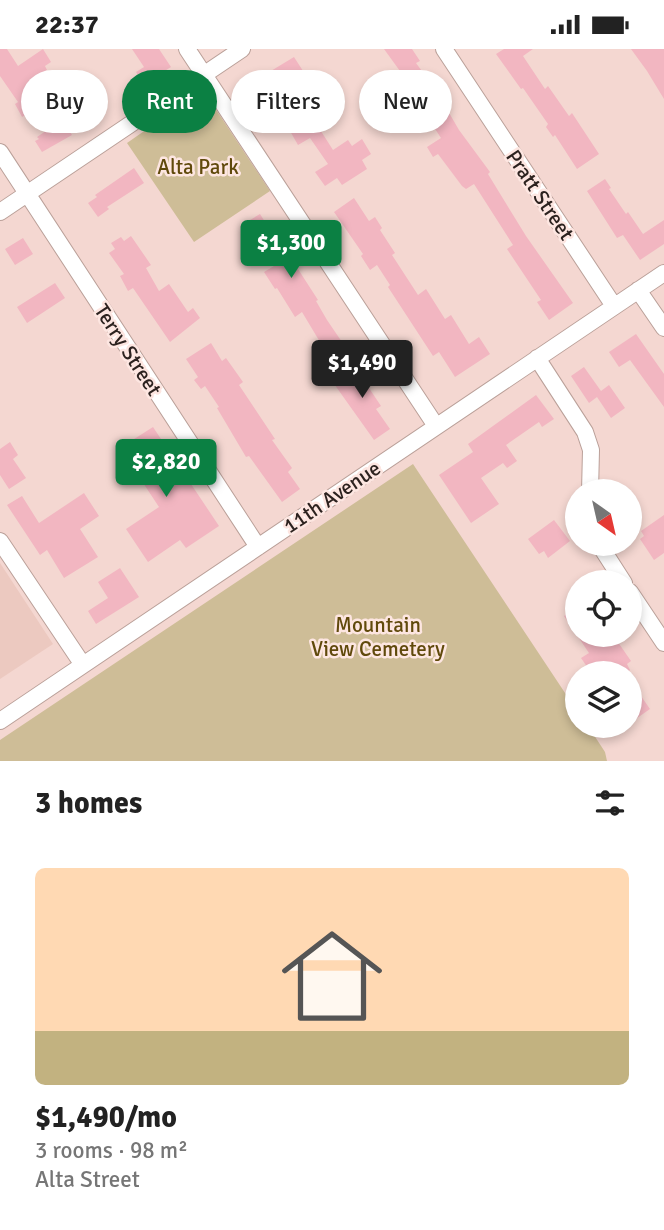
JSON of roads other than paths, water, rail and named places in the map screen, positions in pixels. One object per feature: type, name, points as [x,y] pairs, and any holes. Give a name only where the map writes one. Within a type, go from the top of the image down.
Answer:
[{"type":"street","points":[[187,49],[201,70]]},
{"type":"street","points":[[211,70],[242,49]]},
{"type":"street","name":"Pratt Street","points":[[444,49],[614,306]]},
{"type":"street","points":[[217,95],[436,426]]},
{"type":"street","points":[[0,212],[122,130]]},
{"type":"street","name":"Terry Street","points":[[0,152],[258,547]]},
{"type":"street","name":"11th Avenue","points":[[0,721],[664,273]]},
{"type":"street","points":[[638,290],[664,328]]},
{"type":"street","points":[[537,358],[584,432],[591,450],[590,479]]},
{"type":"street","points":[[0,541],[83,665]]},
{"type":"street","points":[[642,610],[664,643]]},
{"type":"park label","name":"Alta Park","points":[[198,167]]},
{"type":"park label","name":"Mountain View Cemetery","points":[[378,637]]}]
